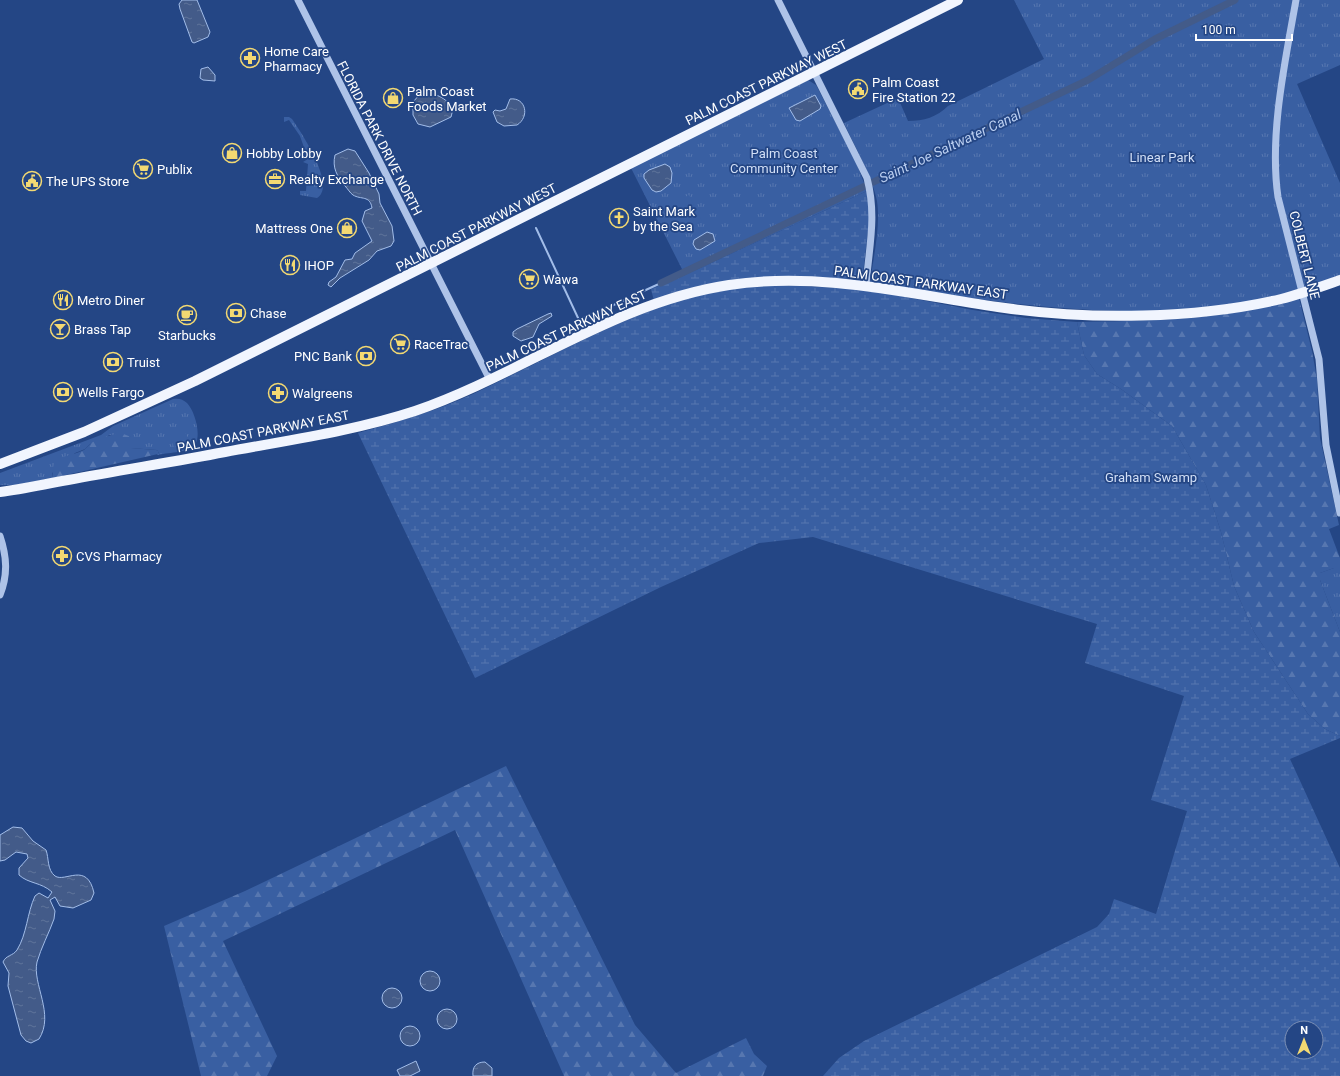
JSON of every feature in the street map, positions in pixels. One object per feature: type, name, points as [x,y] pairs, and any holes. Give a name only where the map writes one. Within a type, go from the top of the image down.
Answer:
[{"type":"main road","name":"PALM COAST PARKWAY WEST","points":[[0,464],[84,432],[165,396],[958,0]]},
{"type":"main road","name":"PALM COAST PARKWAY EAST","points":[[2,493],[357,427],[414,411],[490,380],[623,316],[654,304],[696,292],[745,283],[784,280],[866,285],[1021,310],[1089,315],[1163,314],[1222,310],[1276,300],[1340,280]]},
{"type":"street","name":"FLORIDA PARK DRIVE NORTH","points":[[298,0],[430,265],[490,380]]},
{"type":"street","points":[[778,0],[813,72],[862,166],[868,186],[873,215],[866,285]]},
{"type":"street","name":"COLBERT LANE","points":[[1296,0],[1284,76],[1274,162],[1278,197],[1319,359],[1326,445],[1340,513]]},
{"type":"street","points":[[0,536],[6,564],[5,581],[0,595]]},
{"type":"green space","name":"Linear Park","points":[[1014,0],[1340,0],[1340,65],[1297,84],[1340,183],[1340,277],[1279,295],[1217,308],[1197,310],[1138,311],[1070,309],[1037,306],[970,298],[870,283],[878,221],[877,201],[872,182],[844,123],[898,98],[908,121],[930,118],[948,106],[1044,59]]},
{"type":"green space","name":"Palm Coast Community Center","points":[[808,80],[816,85],[856,162],[867,191],[685,275],[631,168]]},
{"type":"green space","points":[[284,117],[289,117],[292,119],[303,135],[320,171],[323,182],[322,192],[317,198],[300,195],[300,191],[306,191],[308,164],[303,162],[308,159],[300,136],[289,120],[284,122]]},
{"type":"green space","points":[[867,191],[870,215],[862,281],[777,277],[654,301],[651,289],[685,275]]},
{"type":"green space","points":[[689,195],[702,221],[685,230],[671,204]]},
{"type":"green space","name":"Graham Swamp","points":[[777,285],[864,289],[973,310],[1026,318],[1077,322],[1084,355],[1097,374],[1121,389],[1172,426],[1206,485],[1221,532],[1234,586],[1254,632],[1308,714],[1325,729],[1340,736],[1340,738],[1290,759],[1340,868],[1340,1076],[823,1076],[839,1058],[864,1041],[1097,927],[1109,914],[1114,899],[1156,914],[1187,811],[1151,800],[1184,696],[1085,663],[1097,624],[813,537],[759,543],[661,587],[475,678],[358,433],[445,406],[473,394],[617,324],[647,312],[708,292],[734,288]]},
{"type":"green space","points":[[1299,298],[1317,379],[1320,438],[1339,525],[1329,529],[1340,558],[1340,568],[1334,568],[1320,573],[1320,580],[1340,632],[1340,736],[1325,729],[1308,714],[1254,632],[1234,586],[1221,532],[1206,485],[1172,426],[1121,389],[1097,374],[1084,355],[1077,322],[1161,320],[1217,315],[1244,311]]},
{"type":"green space","points":[[173,399],[180,399],[185,402],[193,412],[198,432],[196,443],[190,449],[157,455],[159,452],[157,450],[131,448],[131,437],[109,435],[105,439],[90,444],[85,449],[75,453],[52,473],[53,478],[15,485],[0,485],[0,473],[101,435],[113,426]]},
{"type":"green space","points":[[183,428],[188,438],[186,444],[174,447],[172,442],[180,438],[179,429]]},
{"type":"green space","points":[[121,433],[131,437],[131,448],[156,450],[159,451],[158,454],[53,478],[54,464],[58,460],[84,450],[91,443],[98,440]]},
{"type":"green space","points":[[1334,568],[1340,568],[1340,632],[1320,580],[1320,573]]},
{"type":"green space","points":[[506,766],[635,1025],[676,1073],[746,1038],[754,1054],[767,1066],[763,1076],[564,1076],[455,830],[223,941],[277,1056],[267,1076],[201,1076],[164,926],[245,891]]},
{"type":"water","points":[[182,0],[197,0],[210,32],[208,37],[194,43],[192,42],[180,9],[179,4]]},
{"type":"water","points":[[208,67],[215,75],[215,81],[203,80],[200,78],[201,69]]},
{"type":"water","points":[[425,93],[439,96],[453,109],[451,117],[430,127],[418,124],[413,115],[413,102],[420,94]]},
{"type":"water","points":[[815,95],[821,106],[820,109],[800,121],[796,120],[789,108]]},
{"type":"water","points":[[510,99],[520,101],[523,104],[525,113],[521,122],[517,125],[504,126],[497,122],[493,112],[495,110],[500,111],[506,109]]},
{"type":"water","points":[[348,149],[355,151],[369,173],[379,194],[380,203],[392,226],[394,241],[391,246],[377,251],[369,260],[340,278],[331,287],[328,285],[329,282],[336,277],[345,260],[352,259],[355,253],[372,241],[362,221],[365,211],[372,208],[371,204],[365,198],[353,195],[336,172],[334,164],[335,155]]},
{"type":"water","points":[[665,164],[670,167],[672,173],[671,183],[661,191],[656,192],[652,190],[644,178],[644,174],[649,170]]},
{"type":"water","points":[[707,232],[713,234],[715,241],[700,250],[696,249],[693,244],[694,240]]},
{"type":"water","points":[[551,313],[552,316],[539,324],[533,337],[521,341],[513,336],[513,332],[517,329]]},
{"type":"water","points":[[13,827],[22,828],[33,841],[46,850],[49,867],[55,876],[64,877],[81,875],[91,883],[94,893],[91,900],[73,908],[60,906],[55,897],[50,900],[55,911],[54,919],[37,962],[36,971],[45,1020],[39,1039],[31,1043],[26,1041],[21,1035],[8,986],[9,973],[3,962],[17,950],[20,944],[35,896],[39,893],[48,898],[52,892],[44,886],[27,880],[19,875],[19,868],[28,858],[27,854],[16,852],[5,860],[0,861],[0,835]]},
{"type":"water","points":[[430,971],[437,974],[440,981],[437,988],[430,991],[423,988],[420,981],[423,974]]},
{"type":"water","points":[[392,988],[399,991],[402,998],[399,1005],[392,1008],[385,1005],[382,998],[385,991]]},
{"type":"water","points":[[447,1009],[454,1012],[457,1019],[454,1026],[447,1029],[440,1026],[437,1019],[440,1012]]},
{"type":"water","points":[[410,1026],[417,1029],[420,1036],[417,1043],[410,1046],[403,1043],[400,1036],[403,1029]]},
{"type":"water","points":[[416,1061],[420,1071],[410,1076],[400,1076],[397,1070]]},
{"type":"water","points":[[485,1062],[492,1068],[492,1076],[473,1076],[475,1066],[479,1063]]},
{"type":"waterway","name":"Saint Joe Saltwater Canal","points":[[661,283],[1088,80],[1155,39],[1235,0]]},
{"type":"waterway","points":[[536,228],[579,320],[625,300]]},
{"type":"waterway","points":[[637,294],[661,283]]},
{"type":"place","name":"Home Care Pharmacy","points":[[250,58]]},
{"type":"place","name":"Palm Coast Fire Station 22","points":[[858,89]]},
{"type":"place","name":"Palm Coast Foods Market","points":[[393,98]]},
{"type":"place","name":"Hobby Lobby","points":[[232,153]]},
{"type":"place","name":"Publix","points":[[143,169]]},
{"type":"place","name":"Realty Exchange","points":[[275,179]]},
{"type":"place","name":"The UPS Store","points":[[32,181]]},
{"type":"place","name":"Saint Mark by the Sea","points":[[619,218]]},
{"type":"place","name":"Mattress One","points":[[347,228]]},
{"type":"place","name":"IHOP","points":[[290,265]]},
{"type":"place","name":"Wawa","points":[[529,279]]},
{"type":"place","name":"Metro Diner","points":[[63,300]]},
{"type":"place","name":"Chase","points":[[236,313]]},
{"type":"place","name":"Starbucks","points":[[187,315]]},
{"type":"place","name":"Brass Tap","points":[[60,329]]},
{"type":"place","name":"RaceTrac","points":[[400,344]]},
{"type":"place","name":"PNC Bank","points":[[366,356]]},
{"type":"place","name":"Truist","points":[[113,362]]},
{"type":"place","name":"Wells Fargo","points":[[63,392]]},
{"type":"place","name":"Walgreens","points":[[278,393]]},
{"type":"place","name":"CVS Pharmacy","points":[[62,556]]}]
